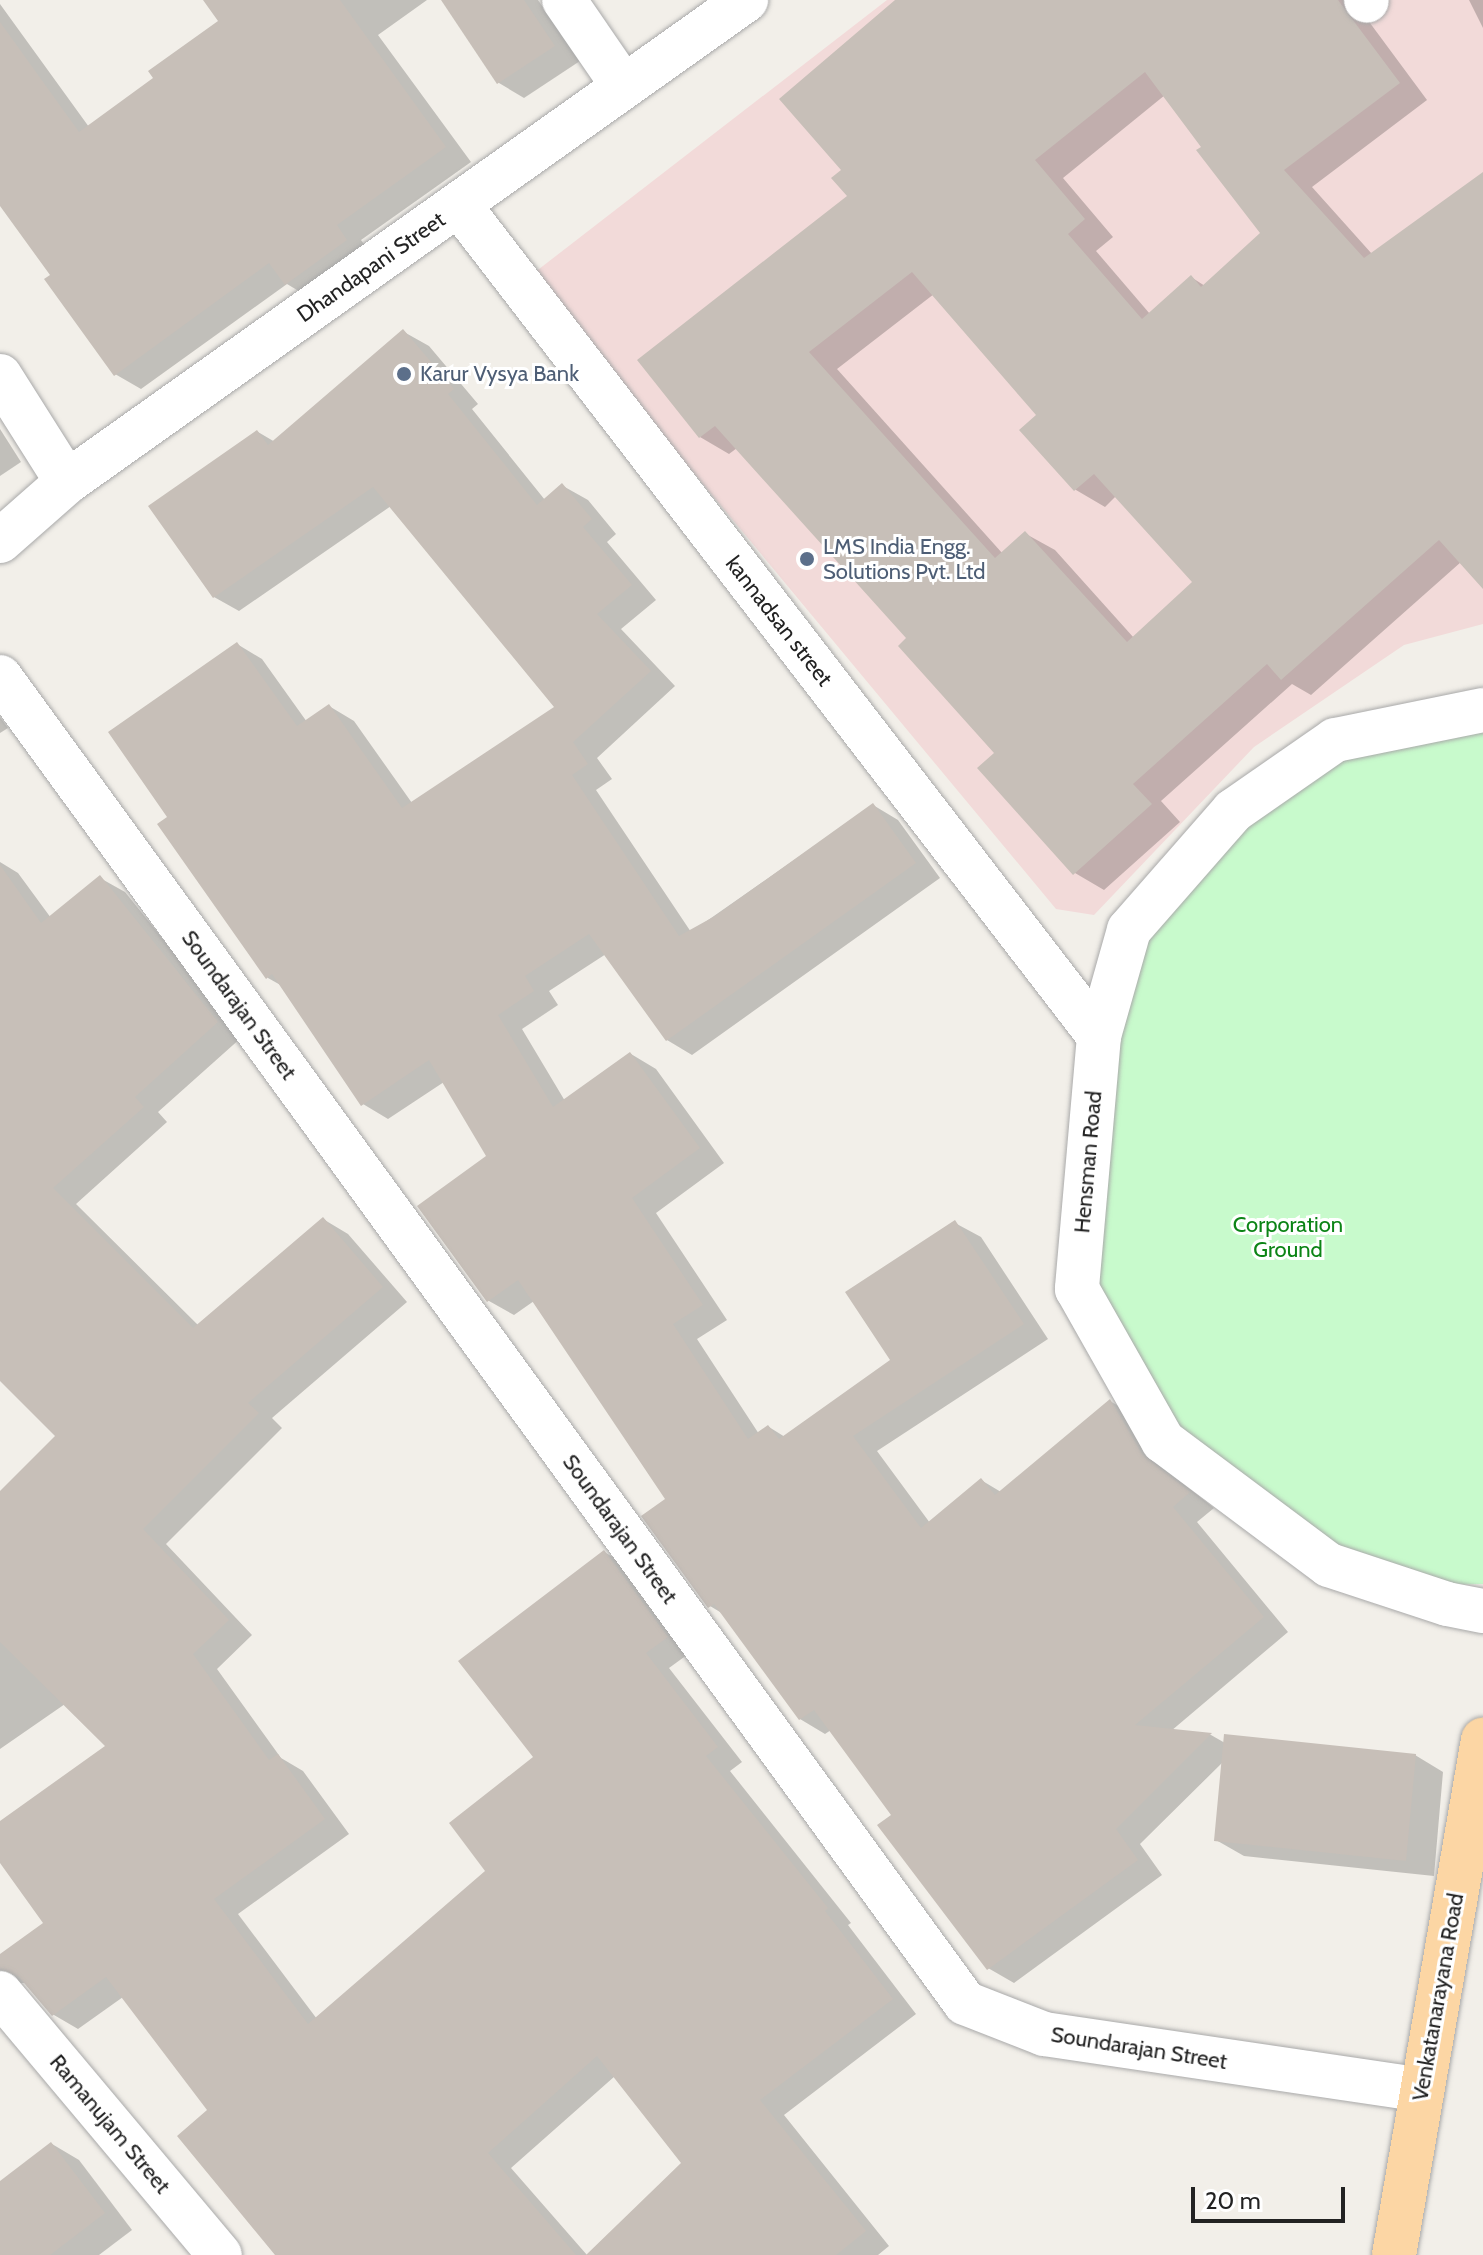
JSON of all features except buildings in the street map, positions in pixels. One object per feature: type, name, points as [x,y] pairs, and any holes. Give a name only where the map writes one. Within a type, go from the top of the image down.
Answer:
[{"type":"main road","name":"Venkatanarayana Road","points":[[1394,2255],[1483,1740]]},
{"type":"street","points":[[564,0],[623,86]]},
{"type":"street","name":"Dhandapani Street","points":[[0,541],[67,482],[746,0]]},
{"type":"street","name":"kannadsan street","points":[[459,205],[1099,1036]]},
{"type":"street","points":[[0,376],[67,482]]},
{"type":"street","name":"Soundarajan Street","points":[[0,677],[965,2003],[1044,2034],[1422,2090]]},
{"type":"street","name":"Hensman Road","points":[[1483,710],[1335,740],[1233,811],[1129,930],[1099,1036],[1077,1289],[1163,1441],[1329,1565],[1447,1604],[1483,1611]]},
{"type":"street","name":"Ramanujam Street","points":[[0,1993],[220,2255]]},
{"type":"shaded area","points":[[887,0],[1483,0],[1483,624],[1404,645],[1254,747],[1094,915],[1056,909],[530,276]]},
{"type":"green space","name":"Corporation Ground","points":[[1483,726],[1483,1584],[1442,1585],[1329,1546],[1170,1428],[1087,1282],[1108,1040],[1137,938],[1236,823],[1335,756]]},
{"type":"place","name":"Karur Vysya Bank","points":[[404,374]]},
{"type":"place","name":"LMS India Engg. Solutions Pvt. Ltd","points":[[807,559]]}]
